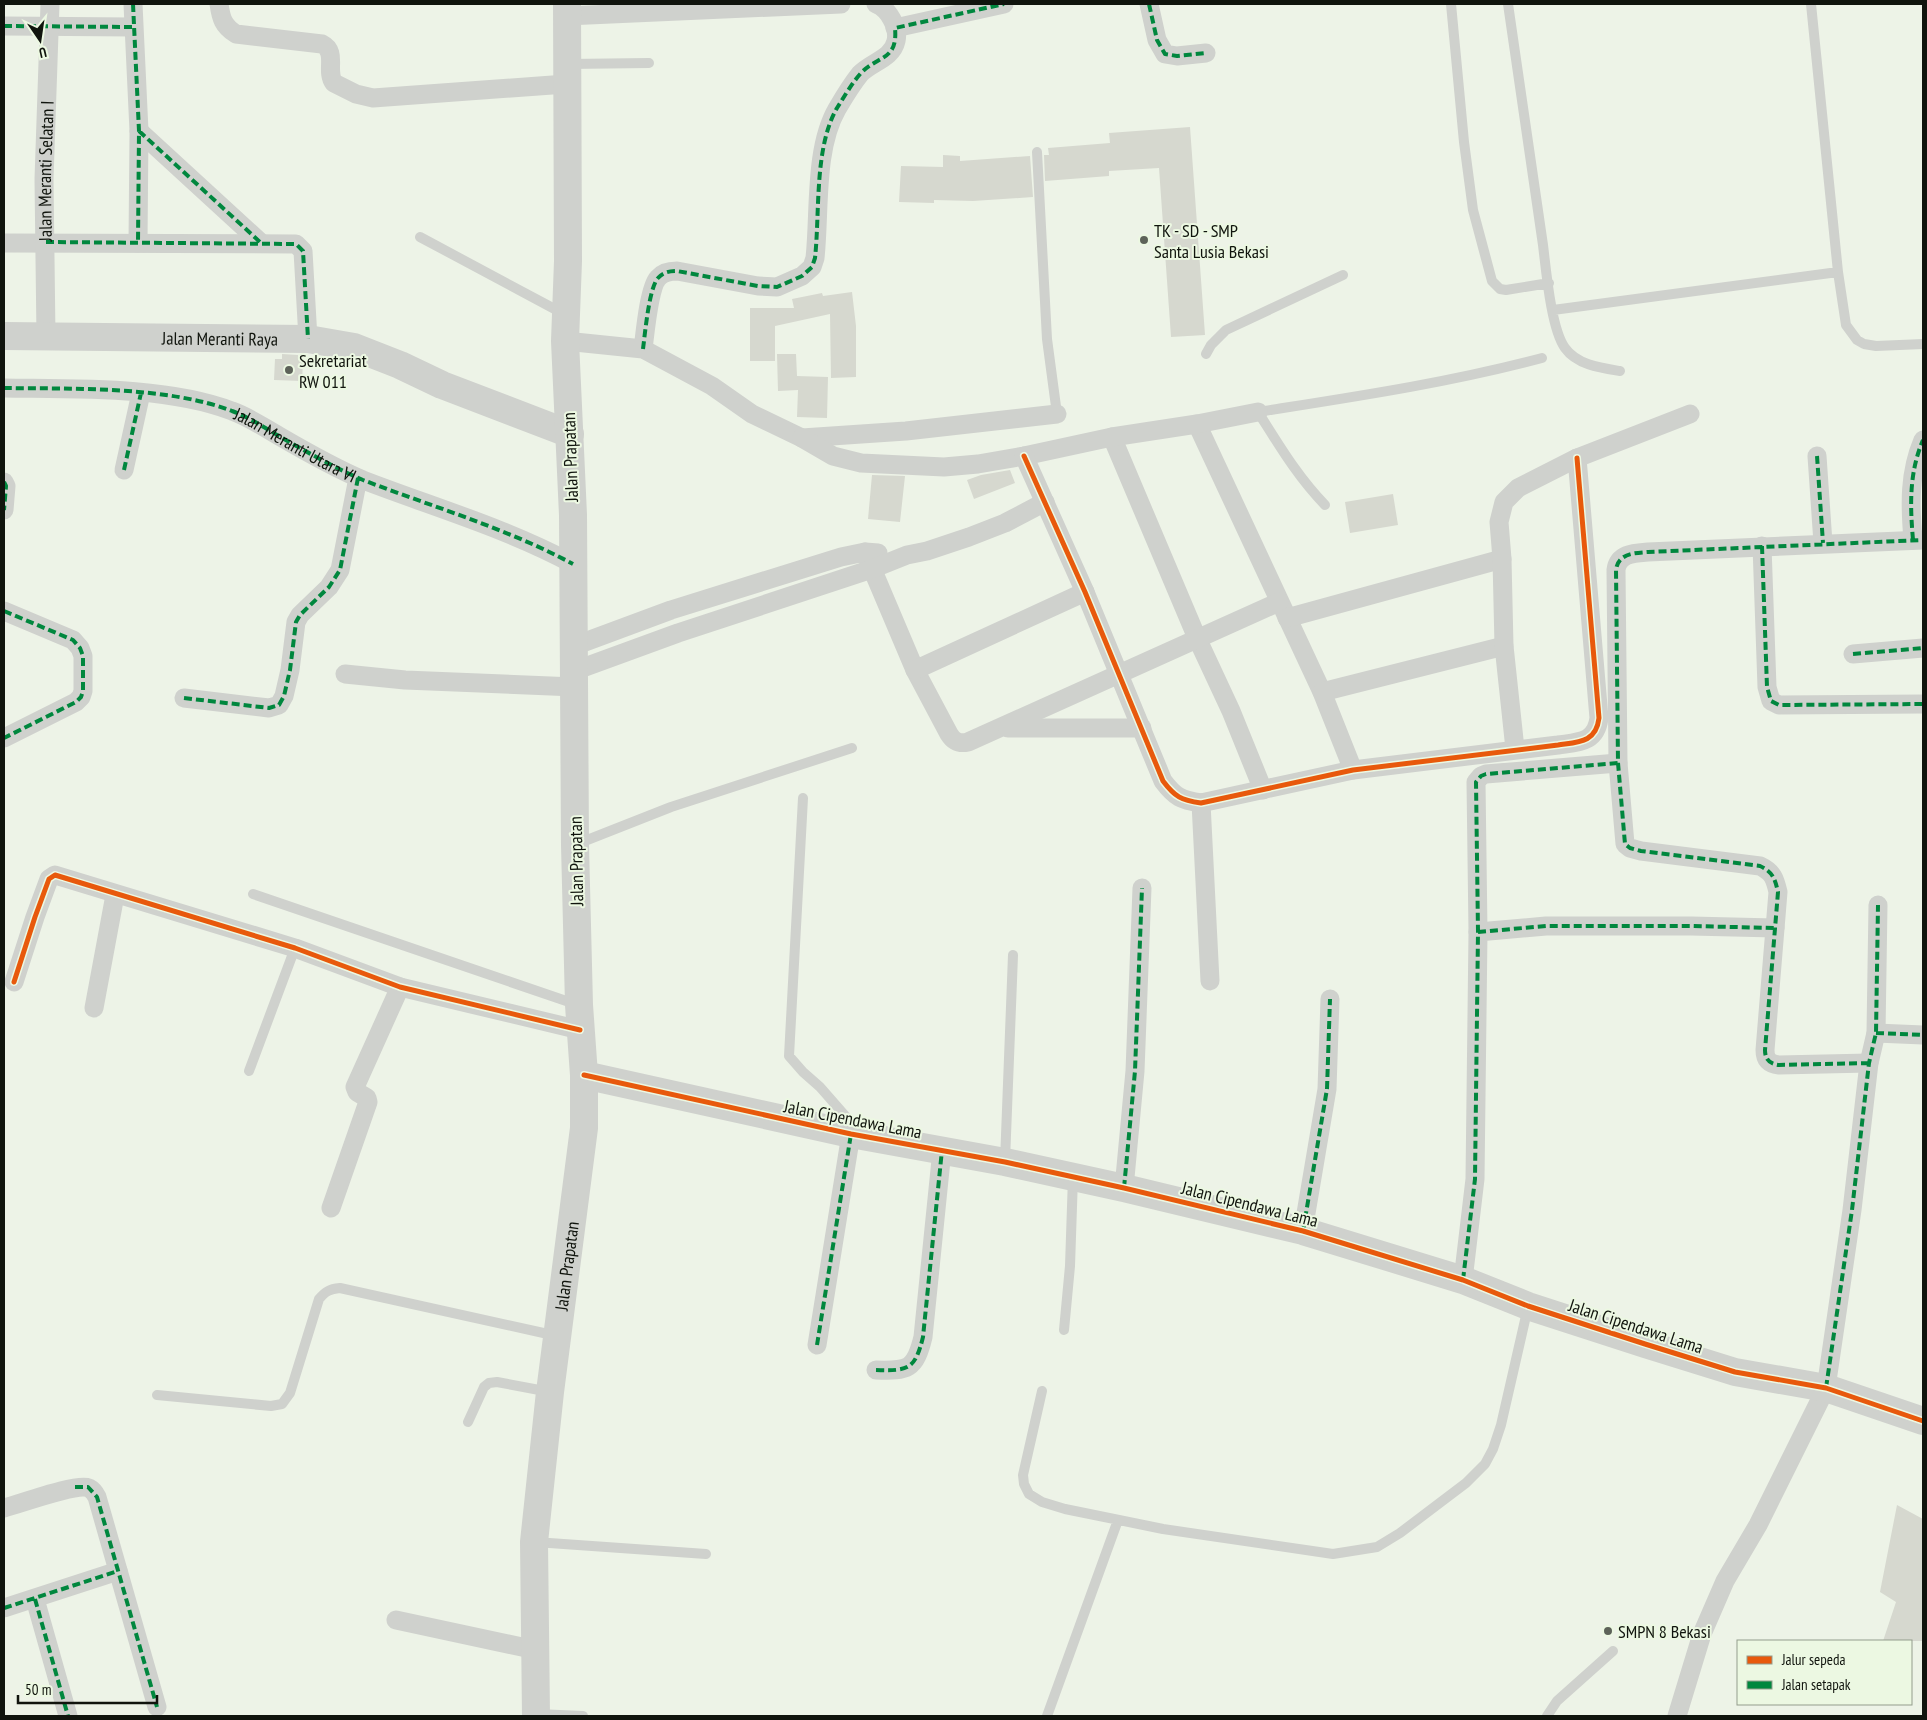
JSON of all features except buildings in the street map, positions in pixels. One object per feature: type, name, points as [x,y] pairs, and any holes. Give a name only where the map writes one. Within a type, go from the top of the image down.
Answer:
[{"type":"street","name":"Jalan Meranti Selatan I","points":[[46,337],[44,179],[50,4]]},
{"type":"street","points":[[133,4],[139,131],[138,243]]},
{"type":"street","points":[[219,4],[222,21],[227,29],[236,34],[326,46],[330,54],[330,72],[334,83],[356,94],[373,98],[566,74]]},
{"type":"street","points":[[567,10],[841,4]]},
{"type":"street","points":[[643,349],[646,323],[655,283],[664,273],[677,271],[758,286],[777,287],[802,276],[812,267],[815,258],[822,153],[826,130],[837,109],[860,75],[891,52],[896,40],[895,28],[884,9],[876,4]]},
{"type":"street","points":[[895,28],[999,4]]},
{"type":"street","points":[[1150,4],[1157,40],[1165,54],[1177,56],[1206,53]]},
{"type":"street","name":"Jalan Prapatan","points":[[536,1715],[534,1542],[550,1392],[584,1128],[584,1075],[579,1018],[575,845],[570,434],[565,328],[568,253],[567,10]]},
{"type":"street","points":[[4,26],[133,28]]},
{"type":"street","points":[[139,131],[260,242]]},
{"type":"street","points":[[4,243],[260,242],[296,244],[302,248],[308,339]]},
{"type":"street","points":[[565,328],[643,349],[712,386],[752,414],[802,438],[833,456],[861,463],[944,467],[978,464],[1112,437],[1197,424],[1258,412]]},
{"type":"street","name":"Jalan Meranti Raya","points":[[4,336],[308,339],[354,346],[442,385],[570,434]]},
{"type":"street","name":"Jalan Meranti Utara VI","points":[[4,388],[73,389],[141,393],[192,399],[233,411],[255,421],[279,436],[358,478],[498,530],[547,550],[573,564]]},
{"type":"street","points":[[124,470],[141,393]]},
{"type":"street","points":[[802,438],[906,431],[1057,414]]},
{"type":"street","points":[[1515,750],[1504,646],[1502,559],[1499,522],[1504,502],[1518,488],[1577,458],[1690,414]]},
{"type":"street","points":[[1197,424],[1322,692],[1353,770]]},
{"type":"street","points":[[1112,437],[1197,638],[1231,711],[1263,790]]},
{"type":"street","points":[[1869,1063],[1780,1065],[1771,1063],[1767,1059],[1765,1050],[1778,892],[1773,874],[1760,866],[1641,851],[1628,847],[1624,840],[1618,763],[1616,570],[1618,562],[1626,555],[1634,554],[1762,546],[1918,540],[1911,488],[1914,467],[1923,440]]},
{"type":"street","points":[[1024,456],[1085,592],[1163,781],[1179,798],[1201,802],[1353,770],[1577,742],[1591,737],[1598,726],[1599,718],[1577,458]]},
{"type":"street","points":[[1817,456],[1823,543]]},
{"type":"street","points":[[184,698],[269,708],[279,705],[284,696],[290,670],[296,622],[300,615],[329,587],[340,570],[358,478]]},
{"type":"street","points":[[4,510],[5,484]]},
{"type":"street","points":[[345,674],[405,680],[574,668],[733,615],[868,561],[928,551],[969,537],[1005,523],[1046,502]]},
{"type":"street","points":[[1762,546],[1767,687],[1771,701],[1777,705],[1923,704]]},
{"type":"street","points":[[574,668],[672,610],[841,558],[868,561]]},
{"type":"street","points":[[868,561],[915,670],[949,734],[955,741],[968,742],[1197,638],[1283,610],[1502,559]]},
{"type":"street","points":[[915,670],[1085,592]]},
{"type":"street","points":[[725,593],[733,615]]},
{"type":"street","points":[[4,611],[73,640],[80,648],[83,656],[83,691],[81,697],[76,702],[4,738]]},
{"type":"street","points":[[1322,692],[1504,646]]},
{"type":"street","points":[[1853,654],[1923,648]]},
{"type":"street","points":[[1000,728],[1142,728]]},
{"type":"street","points":[[1463,1280],[1475,1180],[1478,932],[1475,786],[1478,778],[1486,774],[1618,763]]},
{"type":"street","points":[[1201,802],[1210,981]]},
{"type":"street","points":[[14,982],[35,917],[51,877],[58,876],[115,895],[295,948],[400,987],[579,1018]]},
{"type":"street","points":[[1124,1188],[1136,1053],[1142,888]]},
{"type":"street","points":[[94,1008],[115,895]]},
{"type":"street","points":[[1677,1716],[1702,1634],[1725,1581],[1758,1525],[1826,1388],[1852,1210],[1869,1063],[1876,1033],[1878,905]]},
{"type":"street","points":[[1478,932],[1546,926],[1775,928]]},
{"type":"street","points":[[331,1208],[368,1102],[366,1097],[356,1092],[355,1087],[400,987]]},
{"type":"street","points":[[1303,1231],[1327,1089],[1330,999]]},
{"type":"street","points":[[1876,1033],[1923,1035]]},
{"type":"street","name":"Jalan Cipendawa Lama","points":[[584,1075],[851,1134],[1073,1176],[1303,1231],[1463,1280],[1528,1306],[1735,1372],[1826,1388],[1923,1422]]},
{"type":"street","points":[[817,1345],[851,1134]]},
{"type":"street","points":[[876,1370],[899,1371],[906,1368],[914,1362],[920,1350],[923,1337],[942,1150]]},
{"type":"street","points":[[4,1508],[75,1487],[88,1488],[94,1492],[157,1707]]},
{"type":"street","points":[[4,1608],[118,1571]]},
{"type":"street","points":[[35,1599],[68,1716]]},
{"type":"street","points":[[396,1620],[536,1650]]},
{"type":"lane","points":[[1451,4],[1464,142],[1473,210],[1492,281],[1500,289],[1506,290],[1548,284]]},
{"type":"lane","points":[[1508,4],[1548,284],[1558,333],[1565,348],[1573,356],[1601,368],[1620,371]]},
{"type":"lane","points":[[1811,4],[1838,272],[1846,325],[1857,340],[1864,344],[1876,346],[1923,344]]},
{"type":"lane","points":[[566,74],[649,63]]},
{"type":"lane","points":[[1037,152],[1047,339],[1057,414]]},
{"type":"lane","points":[[420,237],[565,328]]},
{"type":"lane","points":[[1553,310],[1838,272]]},
{"type":"lane","points":[[1206,354],[1226,330],[1343,275]]},
{"type":"lane","points":[[1325,505],[1310,490],[1284,456],[1258,412],[1486,373],[1542,358]]},
{"type":"lane","points":[[575,845],[671,807],[852,748]]},
{"type":"lane","points":[[803,798],[790,1056],[848,1119],[851,1134]]},
{"type":"lane","points":[[253,894],[579,1018]]},
{"type":"lane","points":[[249,1071],[295,948]]},
{"type":"lane","points":[[1005,1162],[1014,954]]},
{"type":"lane","points":[[1064,1330],[1070,1266],[1073,1176]]},
{"type":"lane","points":[[156,1394],[271,1406],[282,1404],[290,1393],[319,1299],[325,1292],[332,1289],[340,1288],[558,1336]]},
{"type":"lane","points":[[1042,1391],[1023,1475],[1024,1484],[1029,1494],[1036,1499],[1065,1509],[1163,1529],[1333,1554],[1377,1547],[1400,1533],[1466,1483],[1485,1464],[1493,1449],[1501,1425],[1528,1306]]},
{"type":"lane","points":[[468,1422],[484,1387],[489,1384],[497,1382],[550,1392]]},
{"type":"lane","points":[[1047,1716],[1118,1520]]},
{"type":"lane","points":[[534,1542],[706,1554]]},
{"type":"lane","points":[[1547,1716],[1557,1700],[1613,1651]]},
{"type":"lane","points":[[536,1715],[583,1716]]},
{"type":"marked path","points":[[133,4],[139,131],[138,243]]},
{"type":"marked path","points":[[643,349],[652,291],[658,278],[664,273],[677,271],[758,286],[777,287],[802,276],[812,267],[815,258],[821,161],[830,124],[837,108],[861,73],[890,52],[895,39],[895,28],[1004,4]]},
{"type":"marked path","points":[[1149,4],[1157,40],[1165,54],[1177,56],[1206,53]]},
{"type":"marked path","points":[[4,26],[133,27]]},
{"type":"marked path","points":[[139,131],[260,242]]},
{"type":"marked path","points":[[46,242],[296,244],[303,251],[308,339]]},
{"type":"marked path","points":[[4,388],[90,389],[150,393],[179,397],[232,411],[363,480],[522,539],[573,564]]},
{"type":"marked path","points":[[124,470],[141,393]]},
{"type":"marked path","points":[[1913,540],[1911,514],[1913,477],[1918,452],[1923,440]]},
{"type":"marked path","points":[[1817,456],[1823,543]]},
{"type":"marked path","points":[[184,698],[269,708],[279,705],[284,696],[290,670],[296,622],[300,615],[329,587],[340,570],[358,478]]},
{"type":"marked path","points":[[4,482],[6,486],[4,510]]},
{"type":"marked path","points":[[1869,1063],[1779,1065],[1773,1064],[1767,1059],[1765,1050],[1778,892],[1771,873],[1760,866],[1641,851],[1630,848],[1625,844],[1618,763],[1616,570],[1617,564],[1624,557],[1648,552],[1923,540]]},
{"type":"marked path","points":[[1762,546],[1767,687],[1771,701],[1779,705],[1923,704]]},
{"type":"marked path","points":[[4,611],[73,640],[80,648],[83,656],[83,691],[81,697],[76,702],[4,738]]},
{"type":"marked path","points":[[1853,654],[1923,648]]},
{"type":"marked path","points":[[1463,1280],[1475,1179],[1478,932],[1476,782],[1481,776],[1486,774],[1618,763]]},
{"type":"marked path","points":[[1124,1188],[1135,1071],[1142,888]]},
{"type":"marked path","points":[[1826,1388],[1852,1210],[1869,1063],[1876,1033],[1878,905]]},
{"type":"marked path","points":[[1478,932],[1546,926],[1775,928]]},
{"type":"marked path","points":[[1303,1231],[1327,1089],[1330,999]]},
{"type":"marked path","points":[[1876,1033],[1923,1035]]},
{"type":"marked path","points":[[817,1345],[851,1134]]},
{"type":"marked path","points":[[876,1370],[903,1369],[913,1362],[920,1348],[923,1337],[942,1150]]},
{"type":"marked path","points":[[75,1487],[88,1487],[97,1497],[157,1707]]},
{"type":"marked path","points":[[4,1608],[118,1571]]},
{"type":"marked path","points":[[35,1599],[68,1716]]},
{"type":"cycle path","points":[[1024,456],[1085,592],[1163,781],[1179,797],[1201,803],[1353,770],[1572,743],[1590,737],[1597,726],[1599,718],[1577,458]]},
{"type":"cycle path","points":[[14,982],[49,879],[55,875],[295,948],[400,987],[580,1030]]},
{"type":"cycle path","points":[[584,1075],[851,1134],[1005,1162],[1124,1188],[1303,1231],[1463,1280],[1528,1306],[1735,1372],[1826,1388],[1923,1421]]},
{"type":"place","name":"TK - SD - SMP Santa Lusia Bekasi","points":[[1144,240]]},
{"type":"place","name":"Sekretariat RW 011","points":[[289,370]]},
{"type":"place","name":"SMPN 8 Bekasi","points":[[1608,1631]]}]
